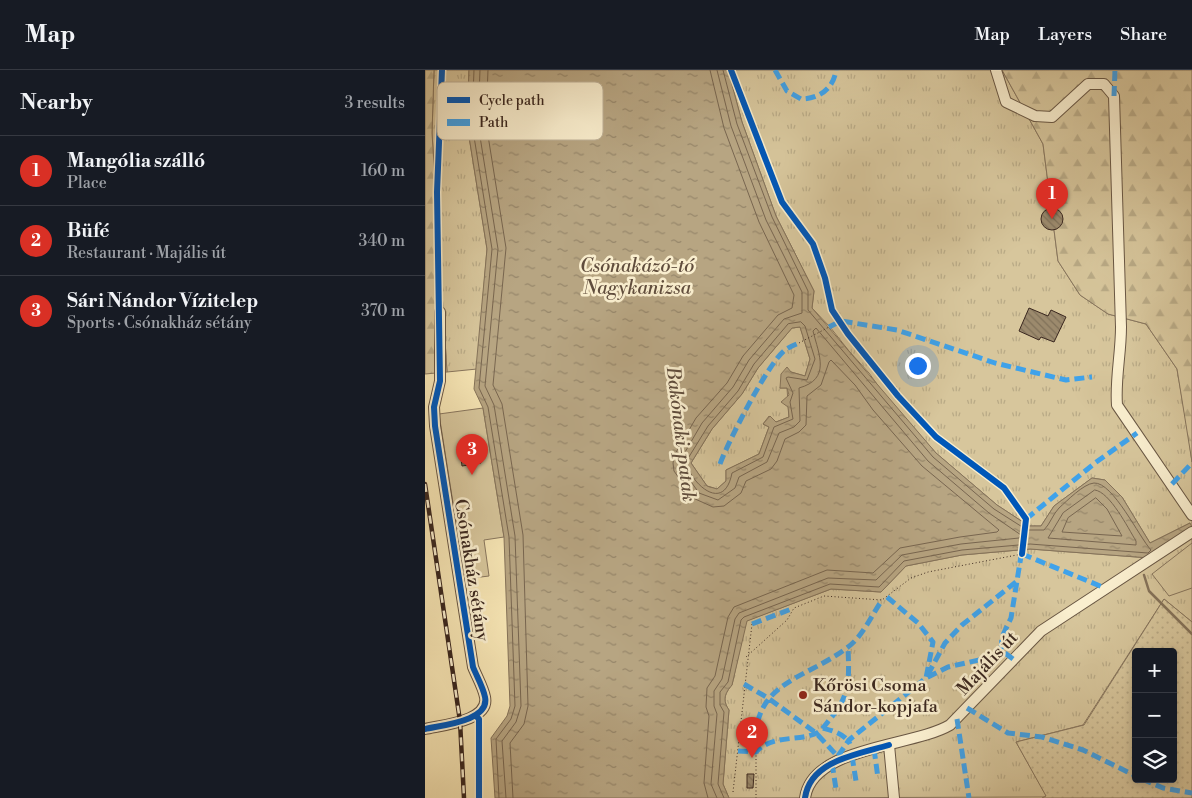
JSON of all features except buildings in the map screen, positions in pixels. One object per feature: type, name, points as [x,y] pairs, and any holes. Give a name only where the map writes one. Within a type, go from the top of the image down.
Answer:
[{"type":"street","points":[[996,70],[1005,102],[1035,116],[1052,117],[1088,84],[1104,84],[1114,96],[1121,327],[1121,359],[1116,386],[1117,405],[1192,515]]},
{"type":"street","name":"Csónakház sétány","points":[[425,729],[476,716],[485,706],[485,698],[473,667],[435,426],[434,407],[440,381],[441,312]]},
{"type":"street","name":"Majális út","points":[[805,798],[813,778],[827,766],[889,745],[933,733],[950,724],[1041,631],[1192,532]]},
{"type":"street","points":[[889,745],[894,798]]},
{"type":"path","points":[[799,343],[829,327]]},
{"type":"path","points":[[746,657],[787,620],[794,608],[824,596],[882,600],[911,578],[928,572],[1021,554],[1023,545]]},
{"type":"path","points":[[735,795],[746,657],[752,624]]},
{"type":"path","points":[[756,752],[756,798]]},
{"type":"path","points":[[756,794],[759,798]]},
{"type":"green space","points":[[425,70],[434,70],[432,133],[447,372],[425,374]]},
{"type":"green space","points":[[434,70],[469,70],[469,82],[437,82],[437,140],[470,140],[487,249],[477,369],[447,372],[432,133]]},
{"type":"green space","points":[[728,70],[1002,70],[1043,144],[1058,261],[1080,295],[1108,314],[1146,324],[1177,369],[1192,462],[1192,622],[1164,599],[1083,725],[1016,742],[1047,797],[729,798],[723,784],[729,710],[725,697],[732,685],[746,621],[831,589],[881,592],[906,566],[962,555],[1030,549],[1150,558],[1190,523],[1150,543],[1122,497],[1105,480],[1092,478],[1054,506],[1041,526],[1029,526],[997,505],[936,453],[812,308],[814,291],[776,216],[742,122]]},
{"type":"green space","points":[[1002,70],[1192,70],[1192,462],[1177,369],[1146,324],[1108,314],[1080,295],[1058,261],[1043,144]]},
{"type":"green space","points":[[800,327],[810,359],[805,376],[791,372],[780,388],[787,388],[789,417],[776,422],[769,416],[763,424],[769,427],[759,454],[726,470],[726,481],[717,489],[707,486],[691,463],[712,429],[742,394],[758,368],[792,328]]},
{"type":"green space","points":[[483,408],[504,537],[484,540],[489,576],[465,579],[439,414]]},
{"type":"green space","points":[[1192,543],[1192,588],[1169,596],[1152,574]]},
{"type":"green space","points":[[1164,599],[1192,622],[1192,798],[1042,798],[1046,796],[1016,742],[1084,725],[1132,649],[1132,783],[1177,783],[1177,648],[1133,648]]},
{"type":"water","name":"Csónakázó-tó Nagykanizsa","points":[[469,70],[728,70],[742,122],[776,216],[814,291],[812,308],[936,453],[997,505],[1029,526],[1041,526],[1054,506],[1092,478],[1105,480],[1122,497],[1150,543],[1190,523],[1192,527],[1150,558],[1030,549],[962,555],[906,566],[881,592],[831,589],[747,621],[732,685],[725,697],[729,710],[723,784],[729,798],[495,798],[491,738],[507,716],[510,706],[504,537],[483,408],[474,389],[487,249],[470,140],[603,140],[603,82],[469,82]],"holes":[[[800,327],[810,359],[805,376],[791,372],[787,367],[781,374],[780,388],[787,388],[789,395],[781,402],[788,407],[789,417],[776,422],[770,416],[763,424],[769,427],[759,454],[726,470],[726,481],[717,489],[707,486],[691,463],[712,429],[742,394],[758,368],[792,328]]]},
{"type":"waterway","points":[[1144,575],[1149,591],[1192,634]]},
{"type":"railway","points":[[425,484],[460,721],[464,798]]},
{"type":"marked path","points":[[775,70],[787,91],[801,99],[814,97],[825,91],[832,82],[836,70]]},
{"type":"marked path","points":[[1114,96],[1115,70]]},
{"type":"marked path","points":[[829,327],[841,321],[897,330],[995,363],[1066,380],[1092,377]]},
{"type":"marked path","points":[[720,464],[731,439],[769,370],[785,350],[799,343]]},
{"type":"marked path","points":[[1026,519],[1095,463],[1137,433]]},
{"type":"marked path","points":[[1172,484],[1192,463]]},
{"type":"marked path","points":[[1022,554],[1105,588]]},
{"type":"marked path","points":[[1013,659],[1001,650],[1002,637],[1011,618],[1021,556]]},
{"type":"marked path","points":[[887,597],[918,623],[933,642],[926,678],[945,643],[962,625],[1017,581]]},
{"type":"marked path","points":[[756,752],[756,728],[762,710],[771,697],[798,676],[831,658],[853,643],[882,600]]},
{"type":"marked path","points":[[752,624],[794,608]]},
{"type":"marked path","points":[[738,751],[756,752],[763,746],[777,740],[809,736],[821,730],[837,710],[845,694],[848,677],[848,647]]},
{"type":"marked path","points":[[838,756],[849,740],[926,678],[948,667],[992,657],[1001,650]]},
{"type":"marked path","points":[[744,684],[768,698],[816,733],[841,760]]},
{"type":"marked path","points":[[967,708],[1008,733],[1042,737],[1083,750],[1132,774]]},
{"type":"marked path","points":[[957,719],[969,798]]},
{"type":"marked path","points":[[823,728],[842,735],[850,744]]},
{"type":"marked path","points":[[874,749],[878,778]]},
{"type":"marked path","points":[[852,756],[856,781]]},
{"type":"marked path","points":[[832,763],[836,789]]},
{"type":"marked path","points":[[1151,783],[1163,788],[1192,793]]},
{"type":"cycle path","points":[[442,70],[442,82]]},
{"type":"cycle path","points":[[731,70],[782,202],[813,244],[825,278],[832,310],[848,334],[898,396],[936,437],[1004,488],[1026,519],[1022,554]]},
{"type":"cycle path","points":[[425,729],[473,717],[485,705],[485,697],[473,667],[435,426],[434,407],[440,381],[437,192],[439,140]]},
{"type":"cycle path","points":[[476,716],[479,719],[479,798]]},
{"type":"cycle path","points":[[805,798],[809,785],[816,775],[826,767],[851,756],[889,745]]},
{"type":"place","name":"Mangólia szálló","points":[[1052,219]]},
{"type":"place","name":"Sári Nándor Vízitelep","points":[[472,475]]},
{"type":"place","name":"Kőrösi Csoma Sándor-kopjafa","points":[[803,695]]},
{"type":"place","name":"Büfé","points":[[752,758]]},
{"type":"water label","name":"Bakónaki-patak","points":[[682,434]]}]
